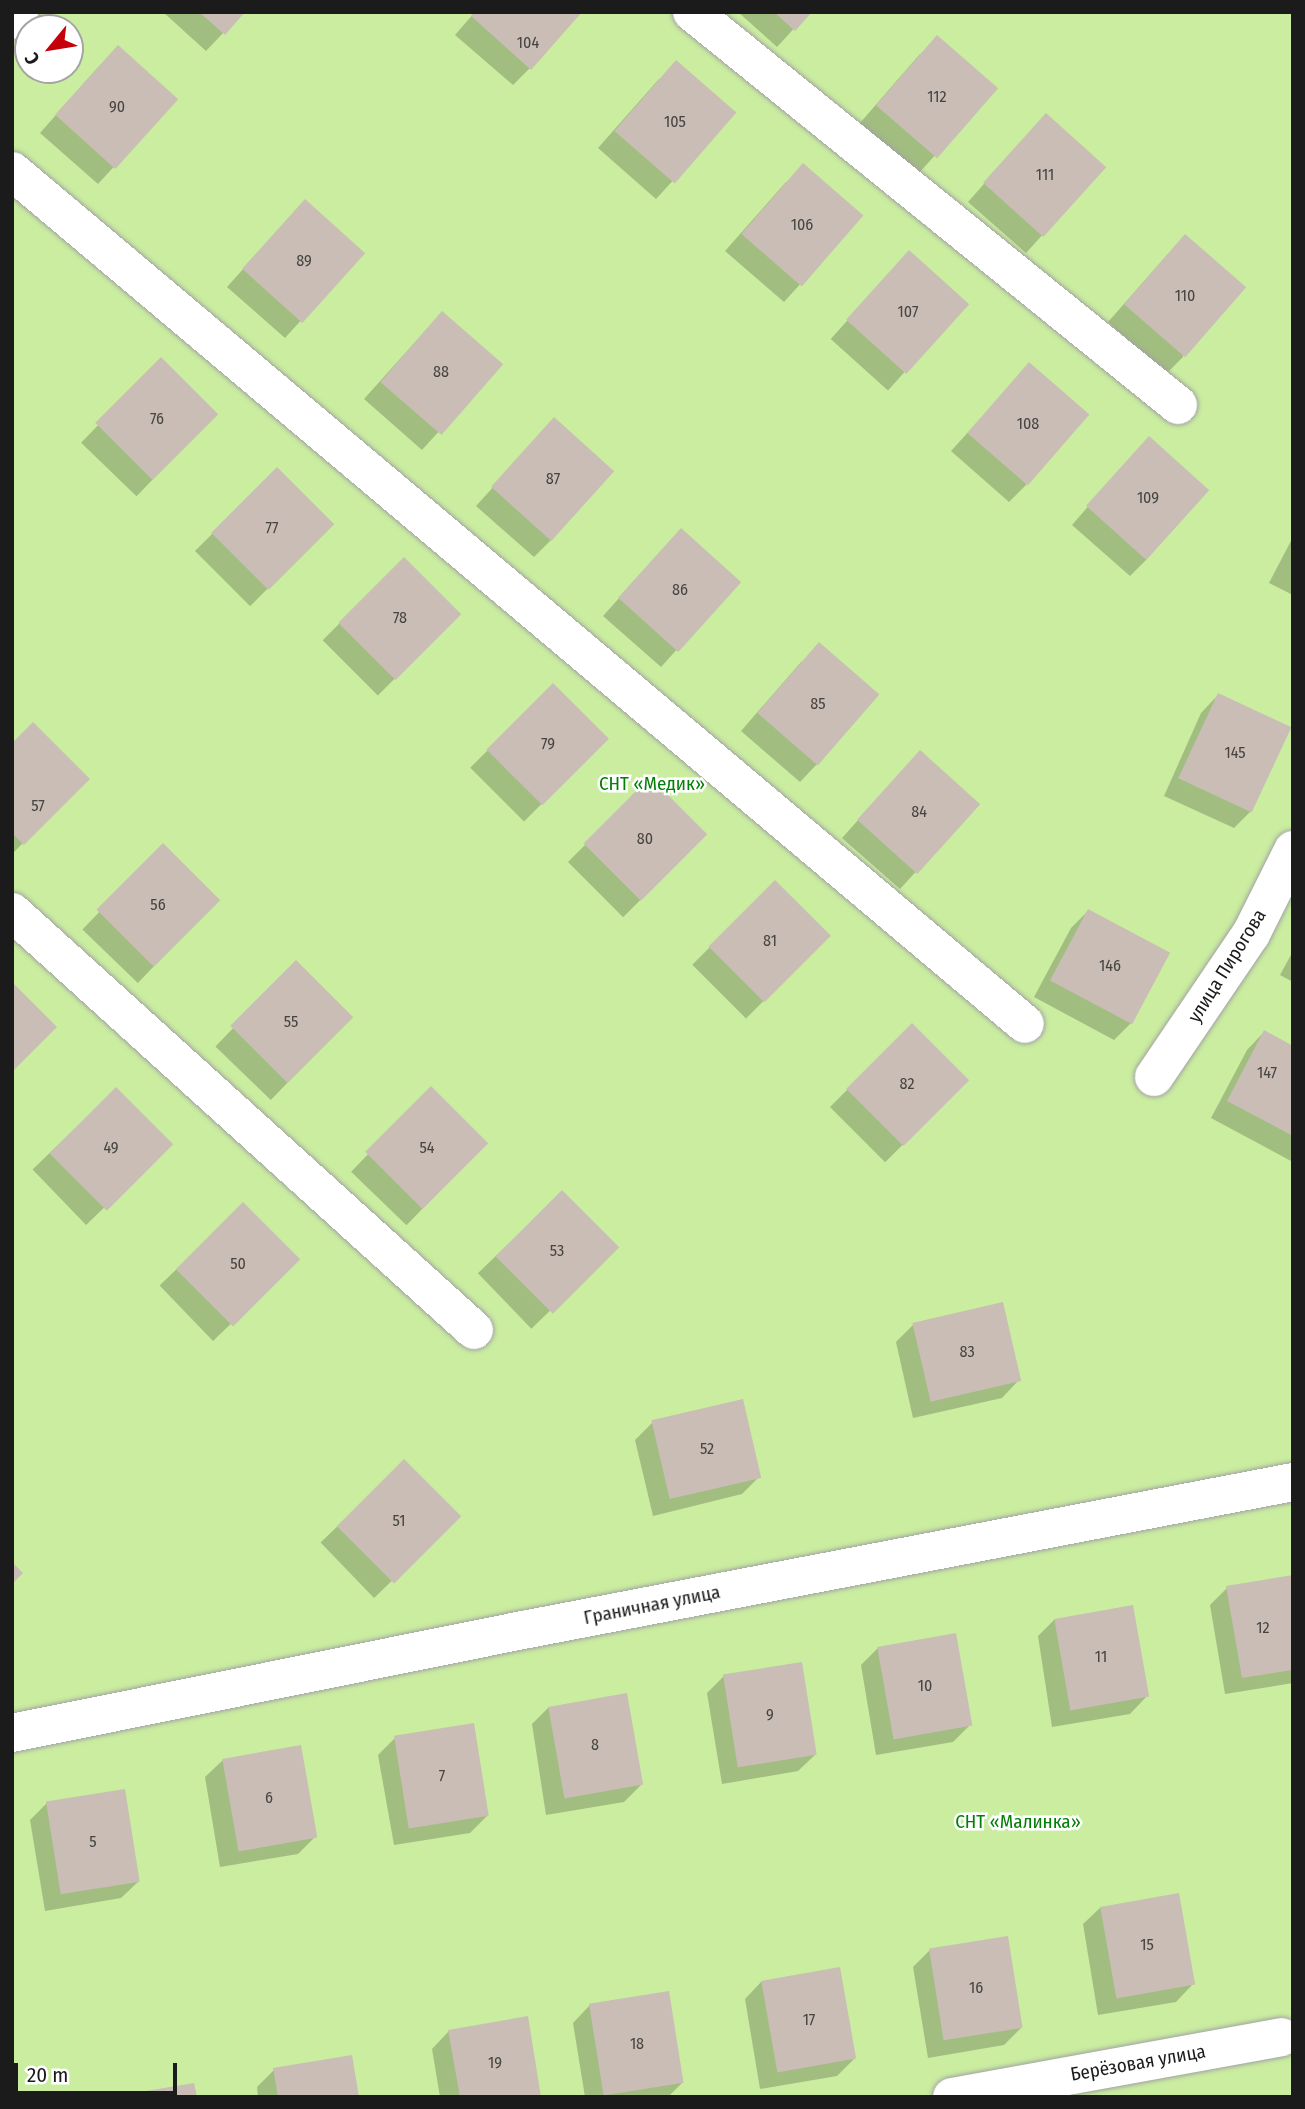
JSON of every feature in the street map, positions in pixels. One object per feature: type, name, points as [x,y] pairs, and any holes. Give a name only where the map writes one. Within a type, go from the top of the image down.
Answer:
[{"type":"street","points":[[12,20],[19,12]]},
{"type":"street","points":[[692,12],[1178,405]]},
{"type":"street","points":[[12,171],[1025,1024]]},
{"type":"street","name":"улица Пирогова","points":[[1154,1077],[1251,934],[1293,850]]},
{"type":"street","points":[[12,912],[474,1330]]},
{"type":"street","name":"Граничная улица","points":[[12,1733],[523,1630],[1293,1482]]},
{"type":"street","name":"Берёзовая улица","points":[[952,2097],[1282,2037]]},
{"type":"green space","name":"СНТ «Медик»","points":[[12,12],[1293,12],[1293,2097],[12,2097]]},
{"type":"building","points":[[199,12],[245,12],[225,35]]},
{"type":"building","points":[[474,12],[582,12],[531,70],[471,16]]},
{"type":"building","points":[[774,12],[812,12],[795,31]]},
{"type":"building","points":[[937,35],[998,88],[937,158],[876,105]]},
{"type":"building","points":[[118,45],[178,99],[115,169],[55,115]]},
{"type":"building","points":[[676,60],[736,112],[675,183],[614,131]]},
{"type":"building","points":[[1046,113],[1106,167],[1043,237],[983,183]]},
{"type":"building","points":[[803,163],[863,215],[802,286],[741,234]]},
{"type":"building","points":[[305,199],[365,253],[302,323],[242,269]]},
{"type":"building","points":[[1185,234],[1246,287],[1185,357],[1124,304]]},
{"type":"building","points":[[909,250],[969,304],[906,374],[846,320]]},
{"type":"building","points":[[442,311],[503,364],[441,435],[380,382]]},
{"type":"building","points":[[161,357],[218,414],[153,480],[95,423]]},
{"type":"building","points":[[1029,362],[1089,414],[1028,485],[967,433]]},
{"type":"building","points":[[554,417],[614,471],[551,541],[491,487]]},
{"type":"building","points":[[1149,436],[1209,490],[1146,560],[1086,506]]},
{"type":"building","points":[[277,467],[334,524],[269,590],[211,533]]},
{"type":"building","points":[[681,528],[741,582],[678,652],[618,598]]},
{"type":"building","points":[[404,557],[461,614],[396,680],[338,623]]},
{"type":"building","points":[[819,642],[879,694],[818,765],[757,713]]},
{"type":"building","points":[[553,683],[609,739],[542,805],[487,749]]},
{"type":"building","points":[[1218,693],[1291,727],[1252,812],[1178,778]]},
{"type":"building","points":[[33,722],[90,779],[24,845],[12,833],[12,743]]},
{"type":"building","points":[[920,750],[980,804],[917,874],[857,820]]},
{"type":"building","points":[[650,777],[707,834],[641,901],[584,843]]},
{"type":"building","points":[[163,843],[220,900],[154,967],[97,909]]},
{"type":"building","points":[[775,880],[831,936],[764,1002],[709,946]]},
{"type":"building","points":[[1088,909],[1170,953],[1132,1024],[1050,981]]},
{"type":"building","points":[[296,960],[353,1017],[288,1083],[230,1026]]},
{"type":"building","points":[[12,982],[57,1027],[12,1072]]},
{"type":"building","points":[[912,1023],[969,1080],[904,1146],[846,1089]]},
{"type":"building","points":[[1264,1030],[1293,1046],[1293,1136],[1227,1101]]},
{"type":"building","points":[[431,1086],[488,1143],[423,1209],[365,1152]]},
{"type":"building","points":[[116,1087],[173,1144],[107,1211],[50,1153]]},
{"type":"building","points":[[562,1190],[619,1247],[553,1314],[496,1256]]},
{"type":"building","points":[[243,1202],[300,1259],[233,1326],[176,1269]]},
{"type":"building","points":[[1003,1302],[1021,1381],[931,1402],[912,1323]]},
{"type":"building","points":[[743,1399],[761,1478],[670,1499],[651,1420]]},
{"type":"building","points":[[404,1459],[461,1516],[394,1583],[337,1526]]},
{"type":"building","points":[[12,1562],[23,1573],[12,1584]]},
{"type":"building","points":[[1293,1575],[1293,1670],[1242,1678],[1226,1586]]},
{"type":"building","points":[[1133,1605],[1149,1697],[1070,1710],[1054,1619]]},
{"type":"building","points":[[956,1633],[972,1726],[894,1739],[877,1647]]},
{"type":"building","points":[[802,1662],[817,1755],[738,1767],[723,1675]]},
{"type":"building","points":[[627,1693],[643,1785],[564,1798],[548,1707]]},
{"type":"building","points":[[474,1723],[489,1816],[409,1829],[394,1736]]},
{"type":"building","points":[[301,1745],[317,1838],[239,1851],[222,1759]]},
{"type":"building","points":[[125,1789],[140,1882],[61,1894],[46,1802]]},
{"type":"building","points":[[1179,1893],[1195,1985],[1116,1998],[1100,1907]]},
{"type":"building","points":[[1008,1936],[1023,2028],[944,2040],[929,1949]]},
{"type":"building","points":[[840,1967],[856,2059],[777,2072],[761,1981]]},
{"type":"building","points":[[669,1991],[684,2083],[604,2096],[589,2004]]},
{"type":"building","points":[[528,2016],[541,2097],[460,2097],[448,2030]]},
{"type":"building","points":[[352,2055],[359,2097],[278,2097],[273,2068]]},
{"type":"building","points":[[194,2083],[197,2097],[122,2097],[122,2095]]},
{"type":"park label","name":"СНТ «Малинка»","points":[[1018,1822]]}]
